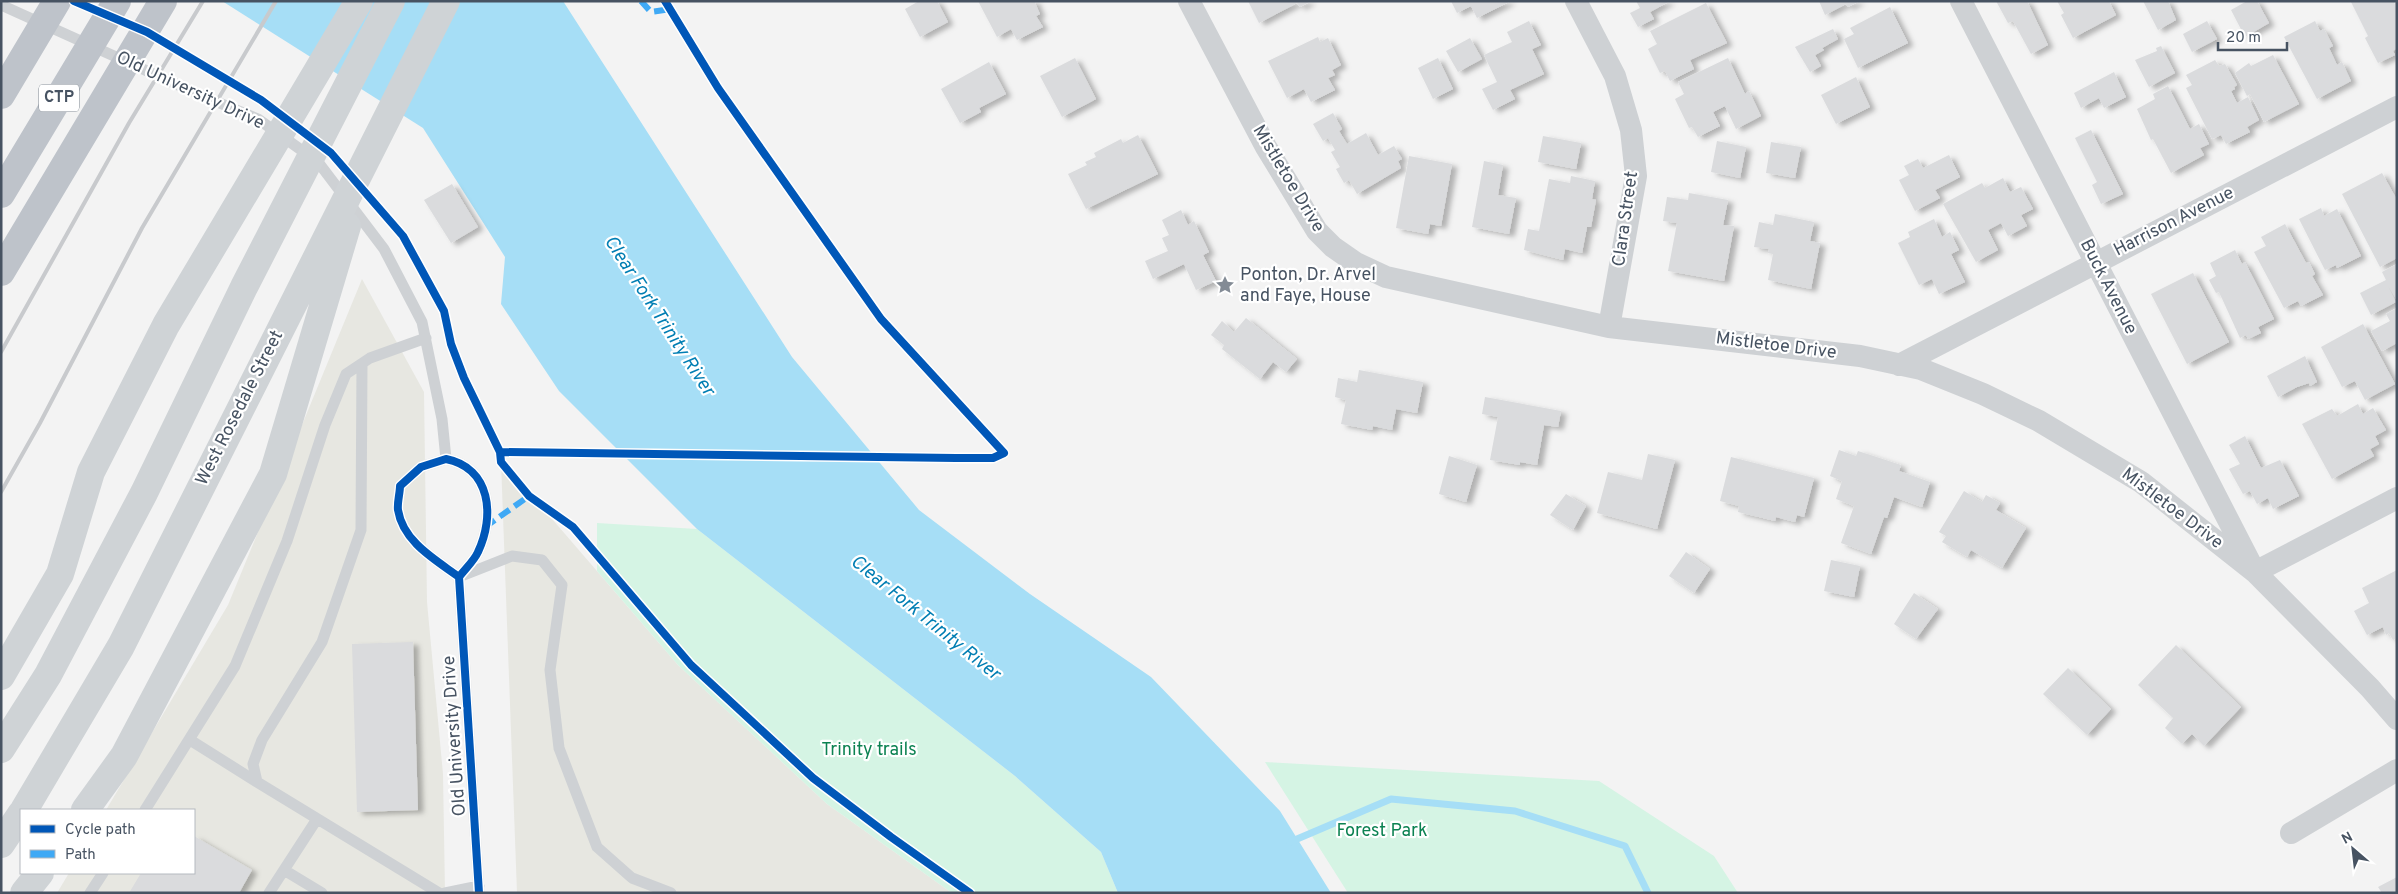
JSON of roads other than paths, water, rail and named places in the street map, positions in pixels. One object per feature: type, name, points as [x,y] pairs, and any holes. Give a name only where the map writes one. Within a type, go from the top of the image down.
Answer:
[{"type":"highway","points":[[1,95],[57,1]]},
{"type":"highway","name":"CTP","points":[[1,194],[116,1]]},
{"type":"highway","points":[[1,272],[163,1]]},
{"type":"main road","points":[[1,676],[60,574],[91,472],[166,325],[359,1]]},
{"type":"main road","points":[[1,749],[48,675],[144,493],[244,287],[390,1]]},
{"type":"main road","name":"West Rosedale Street","points":[[25,809],[121,646],[446,1]]},
{"type":"main road","points":[[86,809],[124,756],[273,474],[365,165]]},
{"type":"main road","points":[[1,844],[20,816]]},
{"type":"street","name":"Mistletoe Drive","points":[[1189,1],[1266,147],[1316,231],[1333,247],[1356,263],[1386,277],[1609,328],[1860,356],[1921,369],[1983,394],[2039,421],[2141,482],[2255,572],[2370,688],[2397,719]]},
{"type":"street","name":"Clara Street","points":[[1576,1],[1615,76],[1630,130],[1636,176],[1609,328]]},
{"type":"street","name":"Buck Avenue","points":[[1961,1],[2255,572]]},
{"type":"street","name":"Harrison Avenue","points":[[1899,365],[2397,108]]},
{"type":"street","points":[[2255,572],[2397,498]]},
{"type":"street","points":[[2291,833],[2397,770]]},
{"type":"lane","name":"Old University Drive","points":[[1,5],[258,119],[318,162],[384,249],[422,322],[442,419],[446,458]]},
{"type":"lane","points":[[146,809],[235,666],[288,541],[326,425],[346,374],[362,364],[426,338]]},
{"type":"lane","points":[[257,782],[253,764],[262,740],[322,642],[361,530],[362,364]]},
{"type":"lane","points":[[446,458],[461,462],[472,469],[481,480],[486,500],[485,527],[478,553],[459,577],[424,552],[408,534],[398,510],[400,486],[421,467],[446,458]]},
{"type":"lane","points":[[459,577],[512,556],[542,560],[562,585],[550,670],[560,748],[597,847],[632,878],[671,893]]},
{"type":"lane","name":"Old University Drive","points":[[459,577],[479,889]]},
{"type":"lane","points":[[190,740],[439,893]]},
{"type":"lane","points":[[269,893],[317,819]]},
{"type":"lane","points":[[284,870],[322,893]]},
{"type":"lane","points":[[90,893],[103,874]]},
{"type":"lane","points":[[445,893],[479,889]]},
{"type":"water","name":"Clear Fork Trinity River","points":[[222,1],[563,1],[792,357],[919,510],[1030,594],[1151,677],[1280,811],[1331,893],[1118,893],[1101,852],[1015,776],[697,529],[559,391],[501,304],[505,257],[423,128]]},
{"type":"waterway","points":[[1290,842],[1391,799],[1515,811],[1625,846],[1648,893]]},
{"type":"railway","points":[[1,352],[129,123],[203,1]]},
{"type":"railway","points":[[1,492],[40,423],[142,228],[276,1]]},
{"type":"place","name":"Ponton, Dr. Arvel and Faye, House","points":[[1225,285]]},
{"type":"park label","name":"Trinity trails","points":[[869,750]]},
{"type":"park label","name":"Forest Park","points":[[1382,831]]}]
